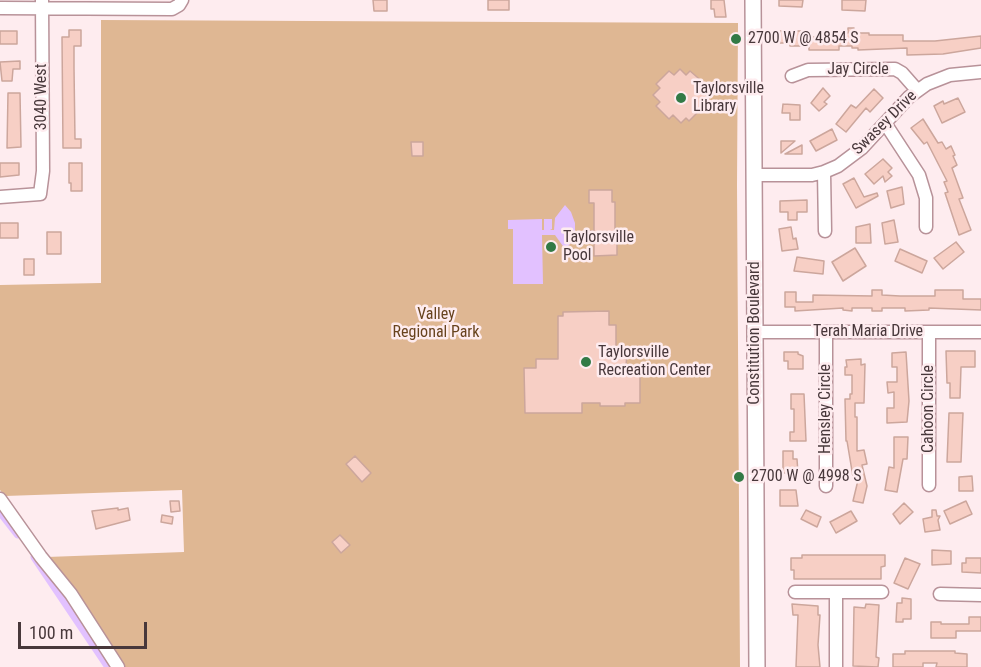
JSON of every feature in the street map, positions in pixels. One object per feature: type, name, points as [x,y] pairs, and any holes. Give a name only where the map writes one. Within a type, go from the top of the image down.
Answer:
[{"type":"main road","name":"Constitution Boulevard","points":[[753,0],[757,667]]},
{"type":"street","points":[[0,9],[42,4],[177,4]]},
{"type":"street","name":"3040 West","points":[[0,197],[40,194],[43,171],[42,4]]},
{"type":"street","name":"Jay Circle","points":[[792,76],[808,70],[895,69],[902,73],[917,90]]},
{"type":"street","name":"Swasey Drive","points":[[754,175],[800,176],[824,172],[850,158],[917,90],[950,75],[981,72]]},
{"type":"street","points":[[885,123],[919,175],[926,198],[926,227]]},
{"type":"street","points":[[824,172],[825,231]]},
{"type":"street","name":"Terah Maria Drive","points":[[755,332],[981,332]]},
{"type":"street","name":"Hensley Circle","points":[[826,332],[826,486]]},
{"type":"street","name":"Cahoon Circle","points":[[928,332],[928,485]]},
{"type":"street","points":[[0,499],[41,557],[71,594],[118,667]]},
{"type":"street","points":[[795,592],[882,592]]},
{"type":"street","points":[[836,592],[836,667]]},
{"type":"street","points":[[940,594],[981,595]]},
{"type":"green space","name":"Valley Regional Park","points":[[101,20],[738,23],[740,667],[125,667],[84,603],[47,557],[184,552],[182,490],[5,496],[0,490],[0,285],[101,283]]},
{"type":"shaded area","points":[[565,205],[571,212],[575,223],[571,243],[565,249],[555,235],[542,235],[543,284],[513,284],[513,229],[508,229],[508,220],[542,219],[542,230],[544,230],[544,219],[552,219],[550,230],[554,230],[555,218]]},
{"type":"building","points":[[373,0],[387,0],[387,11],[374,11]]},
{"type":"building","points":[[488,0],[509,0],[509,10],[488,10]]},
{"type":"building","points":[[711,0],[724,0],[726,17],[715,17],[714,9],[711,9]]},
{"type":"building","points":[[779,0],[803,0],[802,7],[779,6]]},
{"type":"building","points":[[842,0],[866,0],[865,11],[842,10]]},
{"type":"building","points":[[848,28],[854,28],[854,33],[869,33],[869,35],[903,35],[903,41],[935,41],[981,36],[981,48],[943,54],[907,55],[907,48],[858,50],[852,46],[839,46],[839,50],[809,50],[809,46],[790,46],[790,43],[780,43],[780,31],[801,31],[801,37],[843,37],[843,33],[848,33]]},
{"type":"building","points":[[69,30],[81,30],[81,46],[74,46],[74,68],[75,139],[81,139],[81,148],[63,148],[62,37],[69,37]]},
{"type":"building","points":[[0,31],[17,31],[17,44],[0,44]]},
{"type":"building","points":[[20,61],[20,69],[13,69],[12,81],[2,81],[0,62]]},
{"type":"building","name":"Taylorsville Library","points":[[680,69],[686,75],[690,71],[704,83],[700,87],[709,95],[703,101],[706,104],[689,121],[686,118],[681,123],[673,115],[669,119],[656,106],[660,102],[653,95],[660,88],[656,84],[669,71],[674,75]]},
{"type":"building","points":[[823,88],[830,96],[824,102],[827,104],[819,111],[811,103]]},
{"type":"building","points":[[874,89],[883,98],[870,112],[866,108],[846,132],[836,124],[851,105],[856,108]]},
{"type":"building","points":[[8,93],[20,93],[21,147],[7,148]]},
{"type":"building","points":[[958,98],[965,112],[942,123],[934,106],[943,101],[944,104]]},
{"type":"building","points":[[783,104],[800,105],[800,120],[790,120],[790,113],[782,113]]},
{"type":"building","points":[[923,119],[938,143],[942,142],[946,149],[951,146],[955,155],[953,156],[957,165],[952,168],[963,198],[959,199],[971,230],[959,235],[945,193],[948,192],[944,182],[947,181],[927,142],[924,144],[911,128]]},
{"type":"building","points":[[832,129],[837,140],[816,151],[810,141]]},
{"type":"building","points":[[781,141],[795,141],[781,153]]},
{"type":"building","points":[[411,142],[423,142],[423,156],[412,156]]},
{"type":"building","points":[[802,145],[802,154],[785,154]]},
{"type":"building","points":[[883,159],[892,168],[888,172],[892,176],[885,182],[883,176],[874,184],[865,174]]},
{"type":"building","points":[[0,163],[19,163],[19,175],[0,177]]},
{"type":"building","points":[[69,163],[82,163],[82,191],[71,191]]},
{"type":"building","points":[[854,178],[864,197],[877,193],[878,196],[856,208],[843,184]]},
{"type":"building","points":[[902,187],[904,204],[891,208],[887,191]]},
{"type":"building","points":[[589,190],[612,190],[612,202],[615,202],[615,230],[621,230],[622,239],[617,239],[617,255],[594,256],[594,239],[589,239],[589,231],[594,231],[594,203],[589,203]]},
{"type":"building","points":[[807,200],[807,212],[797,212],[797,220],[788,220],[788,212],[780,212],[780,201]]},
{"type":"building","points":[[894,220],[898,242],[885,244],[882,223]]},
{"type":"building","points":[[0,223],[18,223],[18,238],[0,238]]},
{"type":"building","points":[[870,224],[871,243],[856,243],[856,227]]},
{"type":"building","points":[[791,227],[798,249],[782,251],[779,229]]},
{"type":"building","points":[[47,232],[61,232],[61,254],[47,254]]},
{"type":"building","points":[[956,242],[964,252],[943,269],[934,258]]},
{"type":"building","points":[[855,248],[866,266],[843,281],[832,262]]},
{"type":"building","points":[[900,249],[927,261],[922,273],[895,261]]},
{"type":"building","points":[[797,257],[824,261],[823,274],[794,271]]},
{"type":"building","points":[[24,259],[34,259],[34,275],[24,275]]},
{"type":"building","points":[[872,290],[882,290],[882,295],[935,296],[935,290],[963,290],[963,299],[981,299],[981,310],[929,308],[929,310],[905,311],[905,308],[882,308],[882,311],[872,311],[872,308],[852,308],[852,311],[843,310],[843,308],[795,311],[795,307],[785,307],[785,292],[796,292],[796,302],[813,302],[813,295],[872,296]]},
{"type":"building","name":"Taylorsville Recreation Center","points":[[609,311],[609,325],[616,325],[616,351],[627,351],[626,367],[640,367],[640,403],[625,403],[625,406],[600,406],[600,403],[582,403],[582,413],[525,413],[524,368],[536,368],[536,359],[558,359],[558,316],[563,316],[563,312]]},
{"type":"building","points":[[946,351],[975,351],[975,367],[961,367],[960,398],[950,398]]},
{"type":"building","points":[[784,352],[798,352],[803,356],[803,369],[788,369],[788,361],[784,361]]},
{"type":"building","points":[[906,352],[909,401],[907,422],[887,423],[887,408],[894,408],[894,392],[888,393],[887,382],[897,382],[897,367],[892,367],[892,353]]},
{"type":"building","points":[[861,359],[861,365],[865,364],[864,403],[855,403],[855,417],[857,417],[857,451],[864,450],[867,464],[862,465],[867,486],[863,503],[853,501],[859,476],[853,477],[846,441],[845,399],[850,399],[850,394],[852,394],[852,375],[845,375],[846,360]]},
{"type":"building","points":[[791,394],[804,394],[806,441],[790,441],[790,432],[794,432],[794,409],[791,409]]},
{"type":"building","points":[[949,413],[963,413],[961,462],[947,462]]},
{"type":"building","points":[[894,437],[908,437],[907,459],[903,459],[897,492],[885,490],[889,467],[894,468]]},
{"type":"building","points":[[783,451],[793,451],[793,459],[797,459],[798,473],[783,473]]},
{"type":"building","points":[[355,456],[371,473],[362,482],[346,464]]},
{"type":"building","points":[[972,476],[973,491],[959,491],[959,477]]},
{"type":"building","points":[[780,490],[796,490],[798,506],[780,506]]},
{"type":"building","points":[[170,501],[179,501],[180,511],[171,512]]},
{"type":"building","points":[[966,501],[972,514],[950,524],[944,511]]},
{"type":"building","points":[[904,503],[913,512],[900,524],[893,514]]},
{"type":"building","points":[[118,508],[118,510],[128,508],[130,520],[96,529],[92,511]]},
{"type":"building","points":[[806,510],[821,517],[817,527],[801,519]]},
{"type":"building","points":[[932,510],[936,510],[937,516],[940,516],[938,520],[940,530],[925,532],[923,519],[932,517]]},
{"type":"building","points":[[851,511],[857,521],[836,533],[830,522]]},
{"type":"building","points":[[162,515],[173,517],[172,524],[161,522]]},
{"type":"building","points":[[340,535],[350,545],[341,553],[332,542]]},
{"type":"building","points":[[932,550],[951,551],[951,564],[932,565]]},
{"type":"building","points":[[802,555],[885,555],[885,566],[881,567],[881,579],[794,579],[791,558],[802,558]]},
{"type":"building","points":[[905,558],[920,564],[908,589],[894,583]]},
{"type":"building","points":[[966,558],[981,558],[981,573],[962,572],[962,563],[966,563]]},
{"type":"building","points":[[902,598],[911,599],[911,619],[896,622],[897,603],[902,603]]},
{"type":"building","points":[[792,604],[818,606],[820,667],[796,667],[798,615],[793,615]]},
{"type":"building","points":[[866,604],[879,605],[876,657],[879,658],[878,667],[853,666],[854,607],[865,608]]},
{"type":"building","points":[[969,617],[981,617],[981,631],[956,631],[956,638],[931,638],[931,622],[969,624]]},
{"type":"building","points":[[905,651],[955,651],[955,653],[967,654],[967,667],[936,667],[937,663],[923,663],[923,667],[893,667],[893,654],[905,654]]},
{"type":"waterway","points":[[0,511],[18,534]]},
{"type":"waterway","points":[[35,557],[109,667]]},
{"type":"place","name":"2700 W @ 4854 S","points":[[736,39]]},
{"type":"place","name":"Taylorsville Library","points":[[681,98]]},
{"type":"place","name":"Taylorsville Pool","points":[[551,247]]},
{"type":"place","name":"Taylorsville Recreation Center","points":[[586,362]]},
{"type":"place","name":"2700 W @ 4998 S","points":[[739,477]]}]
